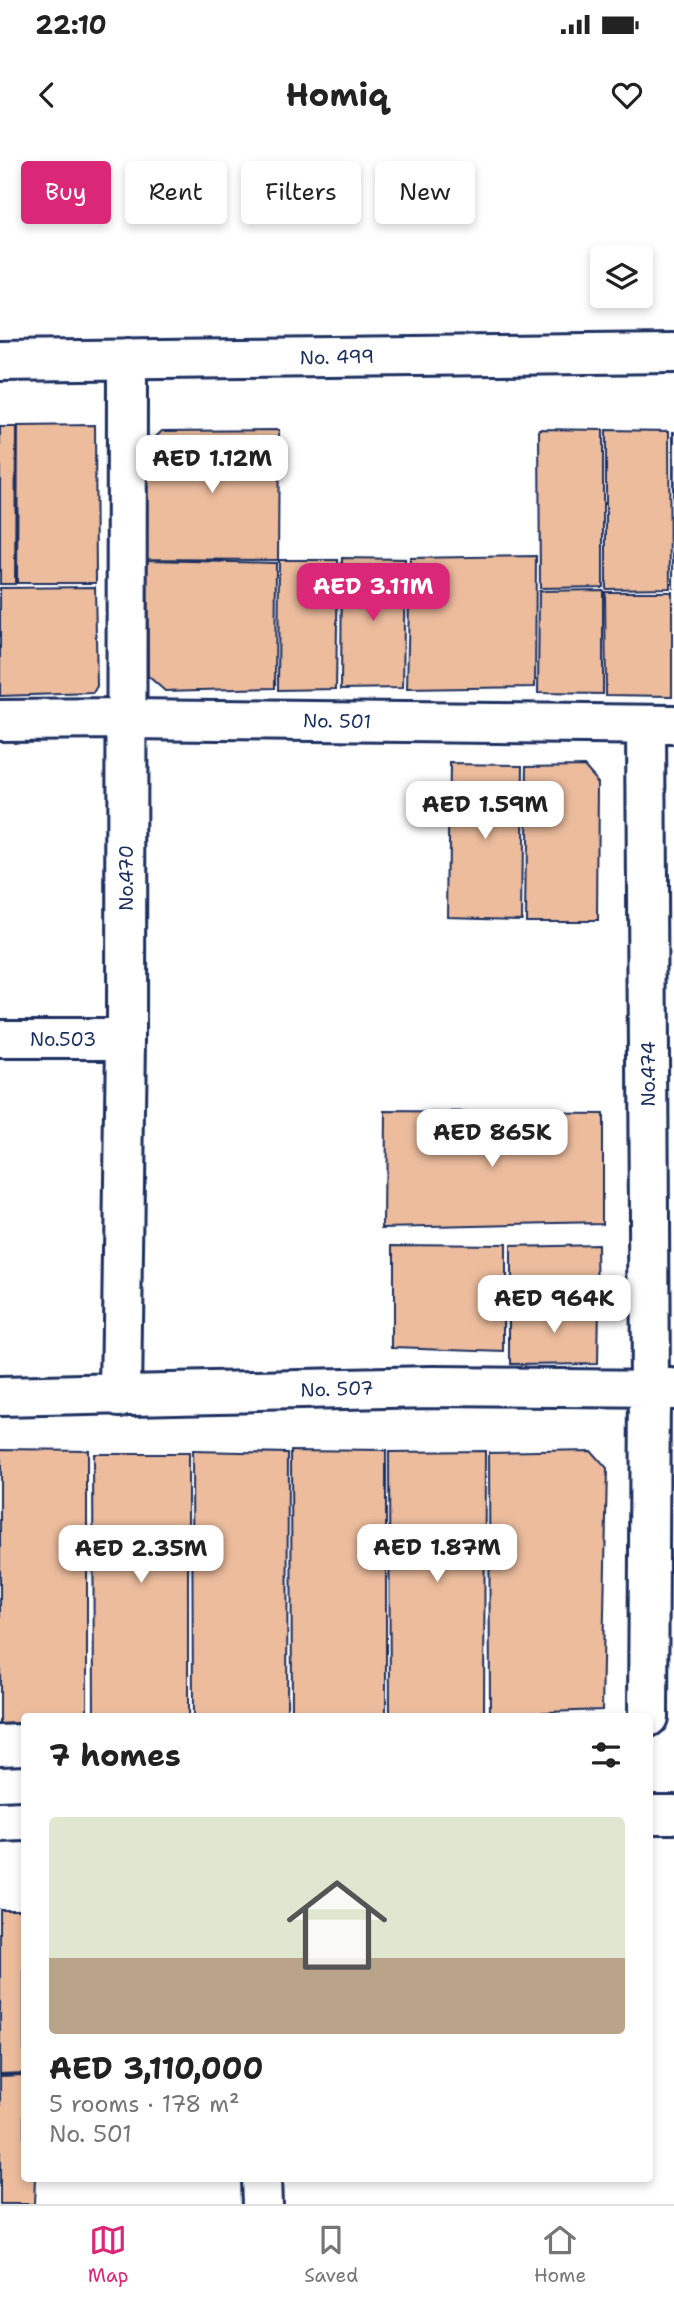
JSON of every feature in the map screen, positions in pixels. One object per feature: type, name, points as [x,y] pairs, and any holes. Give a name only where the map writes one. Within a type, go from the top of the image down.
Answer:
[{"type":"street","name":"No. 499","points":[[0,361],[674,353]]},
{"type":"street","name":"No.470","points":[[121,1396],[126,1039],[127,359]]},
{"type":"street","name":"No. 501","points":[[0,720],[660,725]]},
{"type":"street","name":"No.474","points":[[648,1713],[662,1388],[660,725]]},
{"type":"street","name":"No.503","points":[[0,1040],[126,1039]]},
{"type":"street","name":"No. 507","points":[[0,1397],[431,1387],[662,1388]]},
{"type":"street","points":[[653,1733],[674,1733]]},
{"type":"street","points":[[0,1745],[21,1744]]},
{"type":"street","points":[[653,1814],[674,1814]]},
{"type":"street","points":[[0,1823],[21,1822]]},
{"type":"street","points":[[261,2182],[262,2204]]},
{"type":"building","points":[[95,425],[96,583],[17,583],[18,426]]},
{"type":"building","points":[[0,427],[16,427],[15,584],[0,584]]},
{"type":"building","points":[[539,429],[603,430],[603,587],[540,588]]},
{"type":"building","points":[[279,430],[278,560],[146,559],[143,449],[162,431]]},
{"type":"building","points":[[606,430],[669,431],[670,588],[606,589]]},
{"type":"building","points":[[673,432],[674,432],[673,589]]},
{"type":"building","points":[[536,556],[535,687],[407,689],[410,558]]},
{"type":"building","points":[[342,558],[405,559],[403,688],[341,689]]},
{"type":"building","points":[[147,560],[276,563],[275,688],[165,691],[148,676]]},
{"type":"building","points":[[279,560],[338,560],[336,689],[278,690]]},
{"type":"building","points":[[95,587],[97,686],[93,693],[0,696],[0,588]]},
{"type":"building","points":[[603,590],[603,694],[538,693],[539,591]]},
{"type":"building","points":[[605,592],[672,592],[672,696],[606,695]]},
{"type":"building","points":[[449,764],[523,765],[521,918],[447,916]]},
{"type":"building","points":[[583,764],[598,781],[597,920],[525,920],[527,765]]},
{"type":"building","points":[[385,1112],[602,1114],[602,1222],[384,1227]]},
{"type":"building","points":[[393,1244],[505,1245],[505,1351],[393,1347]]},
{"type":"building","points":[[598,1245],[599,1304],[510,1303],[510,1247]]},
{"type":"building","points":[[598,1306],[597,1363],[510,1364],[510,1307]]},
{"type":"building","points":[[0,1449],[87,1450],[87,1713],[21,1713],[21,1723],[0,1724]]},
{"type":"building","points":[[291,1450],[386,1451],[386,1713],[292,1713]]},
{"type":"building","points":[[590,1450],[607,1469],[602,1710],[490,1713],[489,1452]]},
{"type":"building","points":[[192,1451],[288,1453],[287,1713],[193,1713]]},
{"type":"building","points":[[485,1451],[484,1713],[390,1713],[389,1452]]},
{"type":"building","points":[[93,1454],[188,1454],[188,1713],[94,1713]]},
{"type":"building","points":[[0,1909],[21,1909],[21,2073],[0,2074]]},
{"type":"building","points":[[21,2075],[21,2182],[35,2182],[34,2204],[0,2204],[0,2076]]}]
